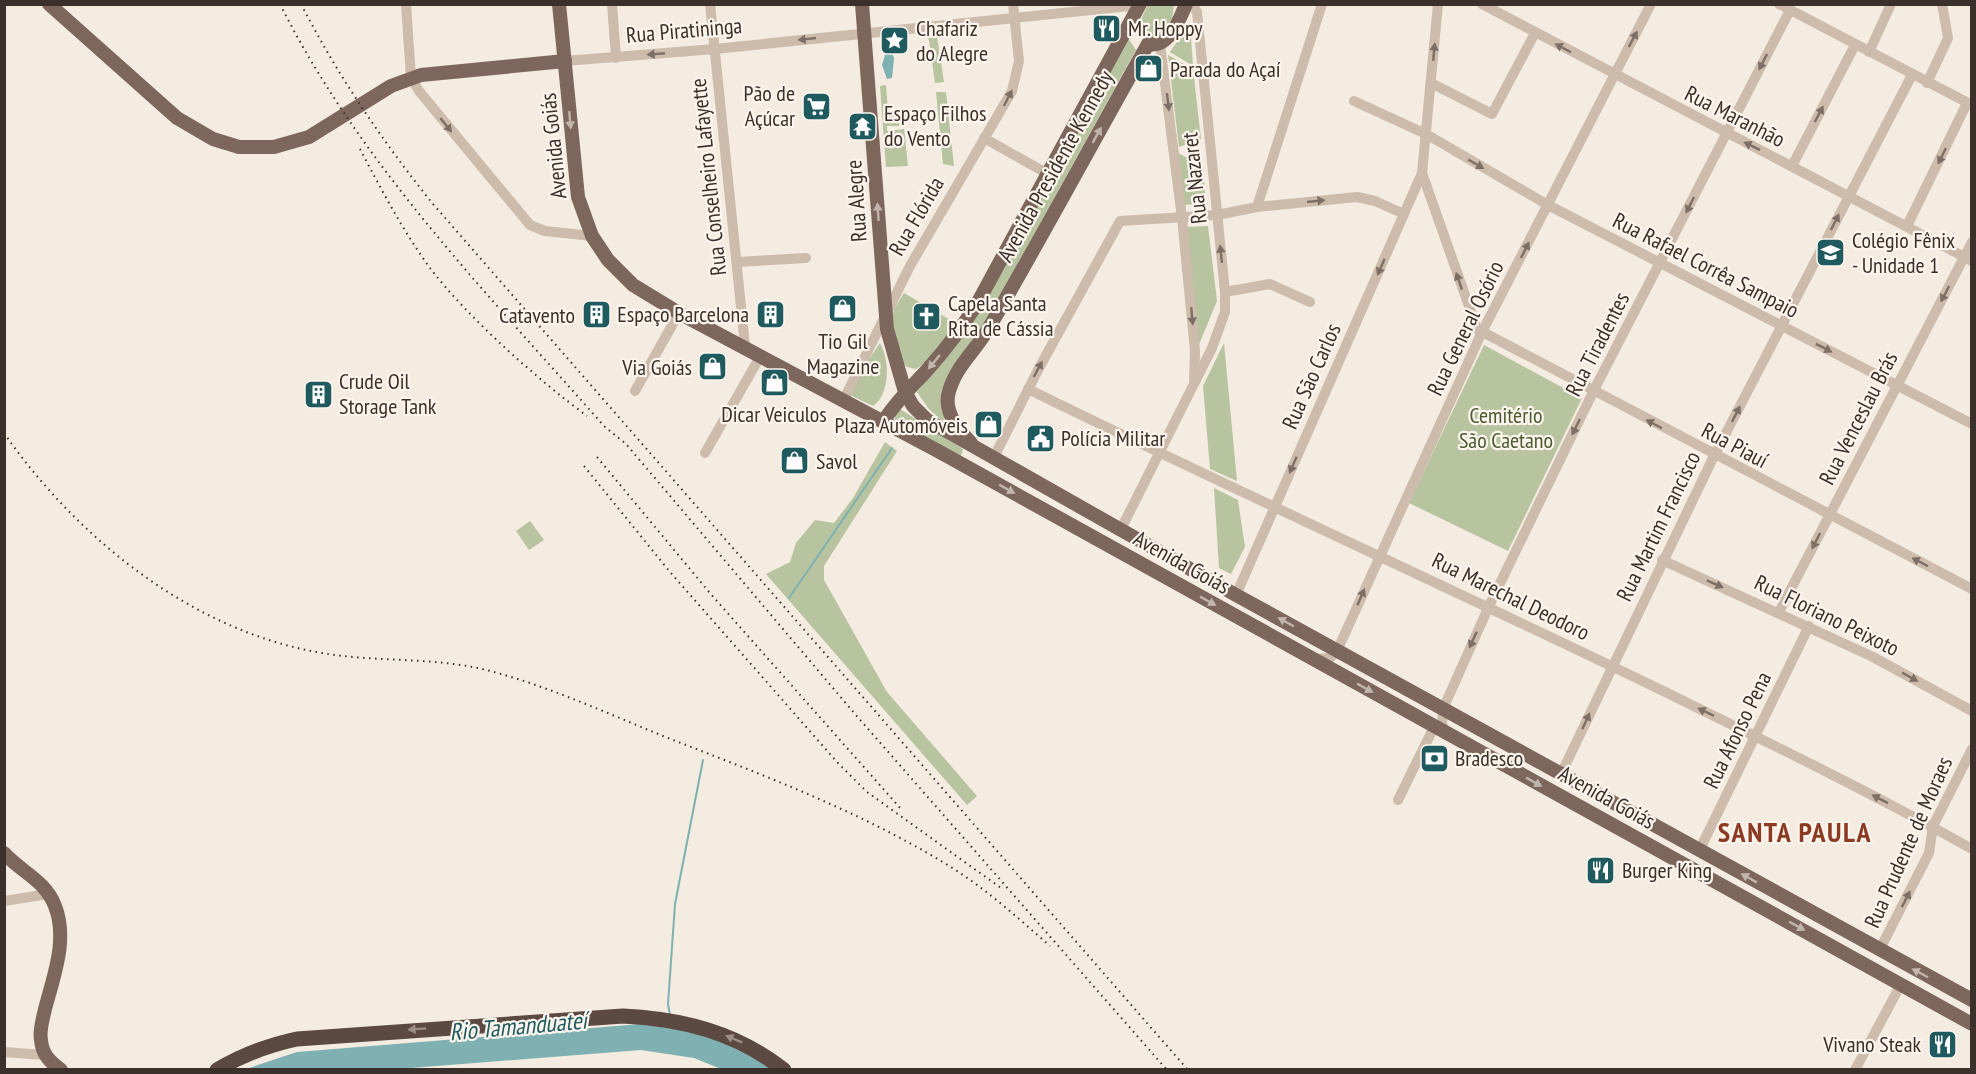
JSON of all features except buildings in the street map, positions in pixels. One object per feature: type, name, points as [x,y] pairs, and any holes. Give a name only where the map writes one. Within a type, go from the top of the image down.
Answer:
[{"type":"highway","points":[[217,1070],[236,1059],[273,1044],[297,1039],[623,1016],[657,1018],[700,1026],[749,1046],[784,1070]]},
{"type":"main road","points":[[49,4],[177,118],[213,139],[239,147],[274,147],[309,137],[371,98],[411,78]]},
{"type":"main road","name":"Avenida Goiás","points":[[560,4],[578,198],[592,236],[618,272],[633,285],[679,313],[745,346],[938,451],[1971,1024]]},
{"type":"main road","name":"Rua Alegre","points":[[862,4],[885,312],[890,346],[905,392]]},
{"type":"main road","name":"Avenida Presidente Kennedy","points":[[883,422],[905,392],[938,358],[969,317],[1140,4]]},
{"type":"main road","name":"Avenida Presidente Kennedy","points":[[980,451],[964,435],[950,412],[947,399],[951,384],[988,329],[1154,44],[1170,35],[1186,4]]},
{"type":"main road","points":[[1132,22],[1138,35],[1154,44]]},
{"type":"main road","name":"Rua Piratininga","points":[[411,78],[565,61]]},
{"type":"main road","name":"Avenida Goiás","points":[[905,392],[913,406],[927,420],[993,459],[1971,1000]]},
{"type":"main road","points":[[938,451],[983,469],[988,467],[993,459]]},
{"type":"main road","points":[[4,854],[42,885],[54,903],[61,929],[59,956],[41,1028],[45,1055],[61,1070]]},
{"type":"street","points":[[406,4],[411,78],[419,92],[530,225],[545,231],[592,236]]},
{"type":"street","points":[[612,4],[616,58]]},
{"type":"street","name":"Rua Conselheiro Lafayette","points":[[710,4],[745,346]]},
{"type":"street","name":"Rua Flórida","points":[[843,401],[885,312],[936,218],[1007,100],[1017,76],[1019,61],[1013,4]]},
{"type":"street","name":"Rua Piratininga","points":[[565,61],[715,49],[1140,4]]},
{"type":"street","name":"Rua Nazaret","points":[[1121,529],[1194,386],[1212,348],[1225,312],[1225,292],[1197,12],[1192,4]]},
{"type":"street","points":[[1257,207],[1322,4]]},
{"type":"street","points":[[1438,4],[1422,173],[1473,322],[1482,334]]},
{"type":"street","name":"Rua Maranhão","points":[[1482,4],[1968,259]]},
{"type":"street","name":"Rua General Osório","points":[[1337,651],[1482,334],[1651,4]]},
{"type":"street","points":[[1869,52],[1892,4]]},
{"type":"street","points":[[1927,83],[1948,38],[1942,4]]},
{"type":"street","points":[[1785,7],[1969,104],[1907,226]]},
{"type":"street","name":"Rua Tiradentes","points":[[1443,709],[1489,606],[1593,392],[1726,134],[1785,7]]},
{"type":"street","points":[[1431,83],[1492,114],[1535,33]]},
{"type":"street","name":"Rua Nazaret","points":[[1154,44],[1182,218],[1195,351],[1194,386]]},
{"type":"street","points":[[1792,166],[1855,45]]},
{"type":"street","name":"Rua Martim Francisco","points":[[1561,774],[1714,456],[1912,75]]},
{"type":"street","name":"Rua Rafael Corrêa Sampaio","points":[[1354,101],[1425,134],[1548,205],[1971,424]]},
{"type":"street","points":[[984,138],[1048,174]]},
{"type":"street","name":"Rua São Carlos","points":[[1236,595],[1422,173]]},
{"type":"street","points":[[993,459],[1028,388],[1120,221],[1217,215],[1257,207],[1357,197],[1375,201],[1404,214]]},
{"type":"street","name":"Rua Venceslau Brás","points":[[1779,612],[1896,385],[1968,259],[1971,242]]},
{"type":"street","points":[[737,262],[806,258]]},
{"type":"street","points":[[1225,292],[1270,284],[1284,288],[1310,302]]},
{"type":"street","points":[[635,391],[679,313]]},
{"type":"street","name":"Rua Piauí","points":[[1482,334],[1971,590]]},
{"type":"street","points":[[1195,351],[1203,352],[1212,348]]},
{"type":"street","points":[[705,453],[760,355]]},
{"type":"street","name":"Rua Marechal Deodoro","points":[[1028,388],[1159,453],[1489,606],[1755,736],[1933,826],[1971,849]]},
{"type":"street","name":"Rua Floriano Peixoto","points":[[1662,560],[1873,657],[1971,711]]},
{"type":"street","name":"Rua Afonso Pena","points":[[1699,851],[1809,626]]},
{"type":"street","points":[[1314,659],[1330,658],[1337,651]]},
{"type":"street","points":[[1443,709],[1442,725],[1447,734]]},
{"type":"street","points":[[1398,800],[1434,727]]},
{"type":"street","name":"Rua Prudente de Moraes","points":[[1879,951],[1929,853],[1933,826],[1971,749]]},
{"type":"street","points":[[4,901],[48,894]]},
{"type":"street","points":[[1855,1070],[1901,984]]},
{"type":"street","points":[[4,1052],[45,1055]]},
{"type":"green space","points":[[1148,5],[1174,5],[1172,18],[1161,37],[1149,39],[1140,30],[1140,21]]},
{"type":"green space","points":[[1190,23],[1193,66],[1170,52]]},
{"type":"green space","points":[[937,36],[944,82],[935,83],[929,40],[926,37]]},
{"type":"green space","points":[[1128,38],[1136,50],[984,325],[944,420],[941,420],[928,408],[917,392],[971,322]]},
{"type":"green space","points":[[1168,55],[1193,69],[1201,139],[1179,147]]},
{"type":"green space","points":[[886,85],[888,111],[901,117],[899,126],[887,126],[887,131],[904,129],[908,166],[886,167],[880,86]]},
{"type":"green space","points":[[936,92],[946,92],[954,166],[943,164]]},
{"type":"green space","points":[[1178,153],[1203,166],[1206,203],[1184,205]]},
{"type":"green space","points":[[1208,226],[1217,301],[1198,347],[1186,227]]},
{"type":"green space","points":[[904,293],[959,325],[933,357],[916,369],[907,367],[900,361],[892,319],[894,309]]},
{"type":"green space","points":[[880,343],[886,359],[887,377],[883,394],[873,406],[850,395],[859,374]]},
{"type":"green space","points":[[1224,343],[1237,481],[1210,469],[1203,386]]},
{"type":"green space","name":"Cemitério São Caetano","points":[[1484,345],[1582,398],[1508,551],[1409,503]]},
{"type":"green space","points":[[900,409],[963,449],[961,456],[895,421],[895,415]]},
{"type":"green space","points":[[885,442],[897,451],[824,566],[824,580],[887,692],[977,796],[967,805],[766,574],[790,562],[796,543],[815,520],[834,523],[853,498]]},
{"type":"green space","points":[[1214,488],[1238,500],[1245,547],[1231,574],[1219,568]]},
{"type":"green space","points":[[530,521],[544,540],[529,550],[516,531]]},
{"type":"water","points":[[889,46],[894,58],[892,78],[887,79],[882,65],[885,55],[882,49]]},
{"type":"water","name":"Rio Tamanduateí","points":[[641,1024],[701,1033],[751,1054],[774,1069],[721,1069],[694,1058],[641,1050],[398,1069],[243,1070],[297,1052]]},
{"type":"waterway","points":[[789,598],[892,448]]},
{"type":"waterway","points":[[670,1015],[668,1004],[675,904],[703,760]]},
{"type":"railway","points":[[280,4],[312,63],[348,119],[428,225],[604,426],[626,444],[855,714],[1167,1070]]},
{"type":"railway","points":[[301,4],[362,108],[396,157],[433,204],[1188,1070]]},
{"type":"railway","points":[[360,149],[411,239],[445,287],[483,327],[587,416]]},
{"type":"railway","points":[[4,433],[67,509],[103,543],[142,575],[184,602],[228,624],[274,642],[322,653],[473,667],[516,678],[582,702],[775,780],[879,827],[974,882],[1050,946]]},
{"type":"railway","points":[[597,457],[709,592],[901,809]]},
{"type":"railway","points":[[584,466],[670,572],[837,762],[867,792],[1001,888]]},
{"type":"place","name":"Mr. Hoppy","points":[[1107,28]]},
{"type":"place","name":"Chafariz do Alegre","points":[[895,41]]},
{"type":"place","name":"Parada do Açaí","points":[[1149,69]]},
{"type":"place","name":"Pão de Açúcar","points":[[816,106]]},
{"type":"place","name":"Espaço Filhos do Vento","points":[[863,126]]},
{"type":"place","name":"Colégio Fênix - Unidade 1","points":[[1831,253]]},
{"type":"place","name":"Tio Gil Magazine","points":[[843,309]]},
{"type":"place","name":"Espaço Barcelona","points":[[770,314]]},
{"type":"place","name":"Catavento","points":[[596,315]]},
{"type":"place","name":"Capela Santa Rita de Cássia","points":[[927,316]]},
{"type":"place","name":"Via Goiás","points":[[713,367]]},
{"type":"place","name":"Dicar Veiculos","points":[[774,382]]},
{"type":"place","name":"Crude Oil Storage Tank","points":[[318,394]]},
{"type":"place","name":"Plaza Automóveis","points":[[989,425]]},
{"type":"place","name":"Polícia Militar","points":[[1040,438]]},
{"type":"place","name":"Savol","points":[[795,461]]},
{"type":"place","name":"Bradesco","points":[[1434,758]]},
{"type":"place","name":"Burger King","points":[[1601,870]]},
{"type":"place","name":"Vivano Steak","points":[[1942,1044]]},
{"type":"district","name":"SANTA PAULA","points":[[1795,831]]}]
